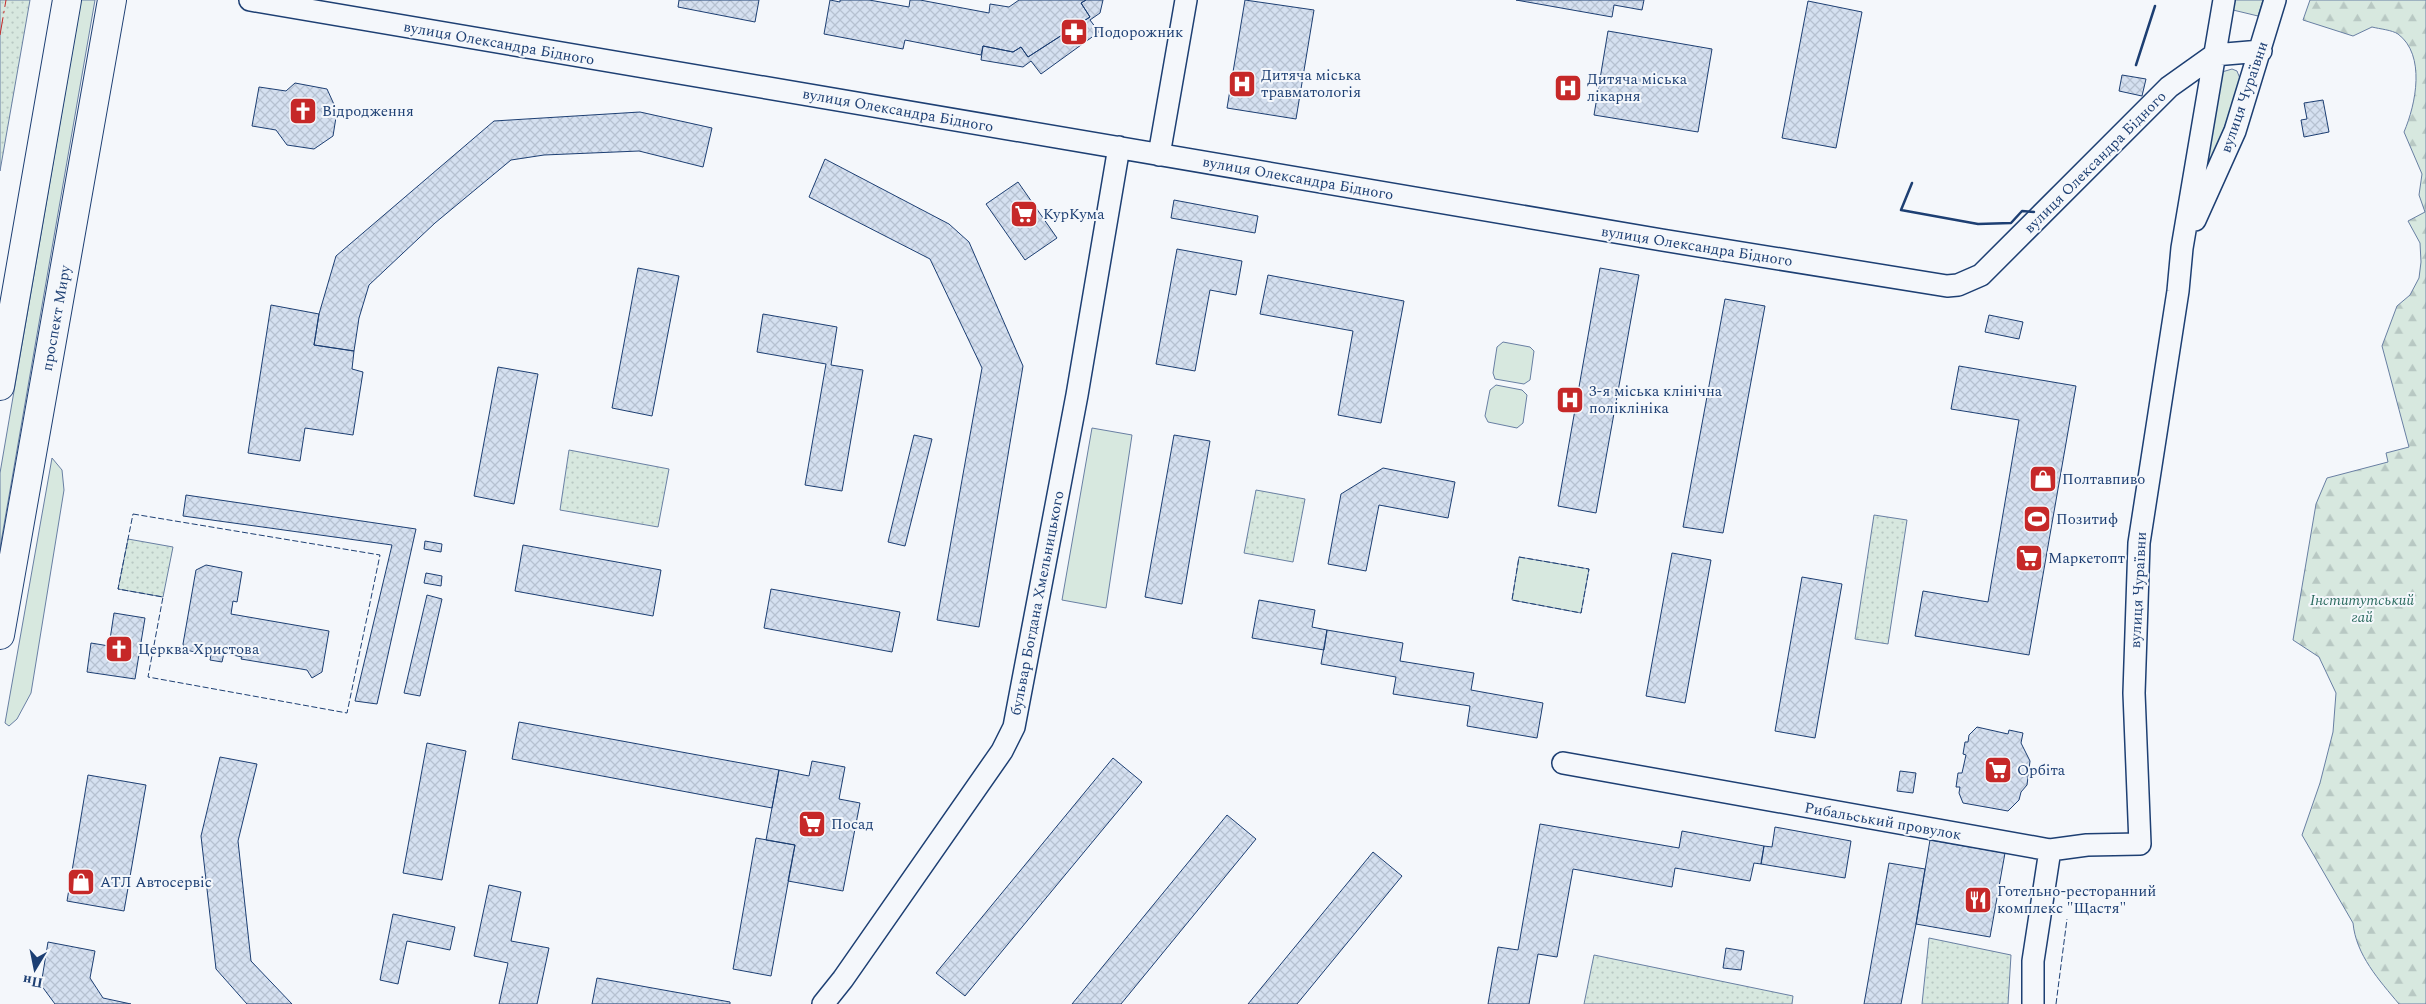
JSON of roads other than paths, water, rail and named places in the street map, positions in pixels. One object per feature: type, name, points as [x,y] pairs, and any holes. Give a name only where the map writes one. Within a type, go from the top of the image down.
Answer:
[{"type":"main road","points":[[0,386],[67,0]]},
{"type":"main road","name":"проспект Миру","points":[[0,635],[112,0]]},
{"type":"street","name":"вулиця Олександра Бідного","points":[[250,0],[1159,155],[1947,286],[1958,285],[1981,274],[2169,87],[2214,55]]},
{"type":"street","points":[[1159,155],[1186,0]]},
{"type":"street","name":"вулиця Чураївни","points":[[2050,850],[2087,845],[2140,844],[2134,693],[2138,543],[2178,291],[2182,248],[2224,0]]},
{"type":"street","name":"вулиця Чураївни","points":[[2182,248],[2235,131],[2261,51],[2275,0]]},
{"type":"street","points":[[2214,55],[2261,51]]},
{"type":"street","name":"бульвар Богдана Хмельницького","points":[[822,1004],[843,979],[1002,751],[1014,727],[1077,395],[1119,147]]},
{"type":"street","name":"Рибальський провулок","points":[[1563,763],[2050,850]]},
{"type":"street","points":[[2033,1004],[2033,961],[2050,850]]},
{"type":"place","name":"Подорожник","points":[[1074,32]]},
{"type":"place","name":"Дитяча міська травматологія","points":[[1242,84]]},
{"type":"place","name":"Дитяча міська лікарня","points":[[1568,88]]},
{"type":"place","name":"Відродження","points":[[303,111]]},
{"type":"place","name":"КурКума","points":[[1024,214]]},
{"type":"place","name":"3-я міська клінічна поліклініка","points":[[1570,400]]},
{"type":"place","name":"Полтавпиво","points":[[2043,479]]},
{"type":"place","name":"Позитиф","points":[[2037,519]]},
{"type":"place","name":"Маркетопт","points":[[2029,558]]},
{"type":"place","name":"Церква Христова","points":[[119,649]]},
{"type":"place","name":"Орбіта","points":[[1998,770]]},
{"type":"place","name":"Посад","points":[[812,824]]},
{"type":"place","name":"АТЛ Автосервіс","points":[[81,882]]},
{"type":"place","name":"Готельно-ресторанний комплекс \"Щастя\"","points":[[1978,900]]},
{"type":"park label","name":"Інститутський гай","points":[[2362,608]]}]
